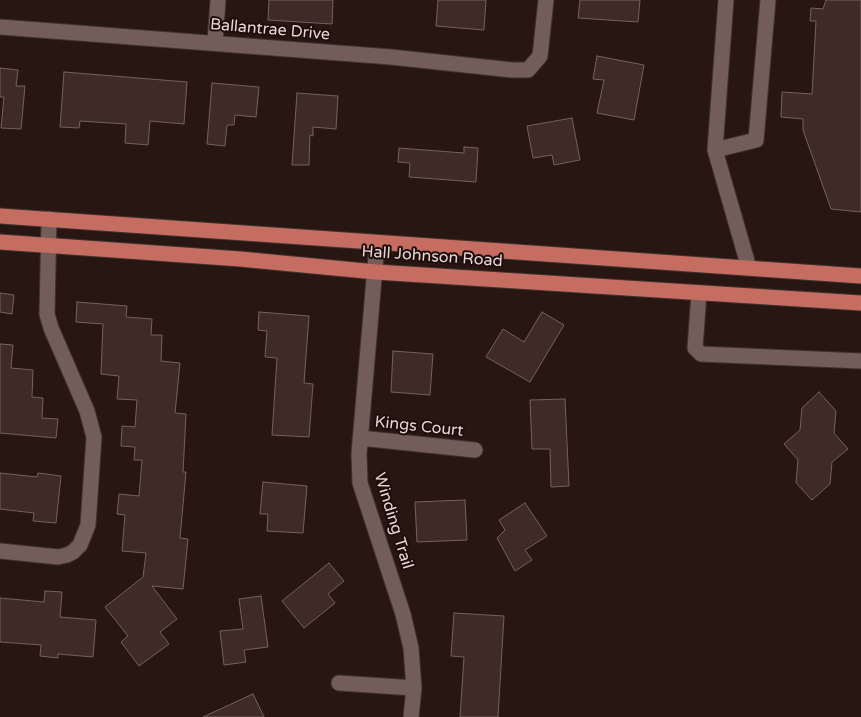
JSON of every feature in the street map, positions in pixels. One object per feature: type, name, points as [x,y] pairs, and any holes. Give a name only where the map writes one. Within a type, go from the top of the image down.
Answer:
[{"type":"main road","name":"Hall Johnson Road","points":[[0,216],[377,244],[861,276]]},
{"type":"main road","name":"Hall Johnson Road","points":[[0,242],[240,259],[376,272],[861,303]]},
{"type":"main road","points":[[747,296],[749,268]]},
{"type":"street","points":[[215,44],[218,0]]},
{"type":"street","name":"Ballantrae Drive","points":[[0,27],[391,57],[512,70],[528,70],[536,64],[540,56],[546,0]]},
{"type":"street","points":[[726,0],[715,150],[749,268]]},
{"type":"street","points":[[715,150],[756,140],[768,0]]},
{"type":"street","points":[[0,551],[58,557],[67,555],[80,545],[88,525],[94,437],[87,411],[51,328],[47,314],[49,220]]},
{"type":"street","name":"Winding Trail","points":[[377,244],[360,438],[360,483],[403,614],[411,648],[414,688],[411,717]]},
{"type":"street","points":[[699,293],[695,348],[701,354],[861,360]]},
{"type":"street","name":"Kings Court","points":[[360,438],[475,450]]},
{"type":"street","points":[[340,683],[414,688]]},
{"type":"building","points":[[269,0],[333,0],[332,24],[268,20]]},
{"type":"building","points":[[438,0],[486,0],[484,30],[436,26]]},
{"type":"building","points":[[580,0],[640,0],[638,22],[578,18]]},
{"type":"building","points":[[826,0],[861,0],[861,212],[831,209],[803,130],[803,119],[781,117],[782,92],[812,94],[816,21],[810,21],[811,8],[823,9]]},
{"type":"building","points":[[597,56],[644,65],[634,120],[597,113],[604,80],[593,79]]},
{"type":"building","points":[[0,68],[18,70],[16,86],[25,86],[21,129],[1,128],[4,97],[0,97]]},
{"type":"building","points":[[64,72],[187,82],[184,124],[150,121],[148,145],[125,143],[126,124],[80,121],[79,128],[60,127]]},
{"type":"building","points":[[212,83],[259,87],[256,117],[235,115],[234,125],[227,125],[225,146],[207,144]]},
{"type":"building","points":[[297,93],[338,96],[336,129],[313,127],[313,136],[310,135],[309,165],[292,165]]},
{"type":"building","points":[[572,118],[580,160],[554,165],[552,155],[533,158],[527,126]]},
{"type":"building","points":[[464,147],[478,148],[476,182],[409,177],[410,163],[398,162],[399,148],[464,153]]},
{"type":"building","points":[[0,293],[14,295],[12,314],[0,312]]},
{"type":"building","points":[[77,302],[127,306],[126,317],[152,319],[151,335],[162,335],[161,361],[180,363],[175,413],[186,414],[183,472],[186,472],[180,538],[188,539],[183,589],[152,586],[177,619],[160,632],[169,644],[139,666],[121,642],[128,636],[105,607],[143,577],[146,553],[122,551],[125,515],[117,514],[119,494],[139,496],[142,460],[134,460],[135,447],[121,446],[122,426],[135,427],[137,400],[117,399],[119,376],[101,374],[103,324],[76,322]]},
{"type":"building","points":[[259,312],[309,316],[304,383],[313,384],[309,437],[272,435],[277,358],[265,357],[267,331],[258,330]]},
{"type":"building","points":[[542,312],[564,325],[530,382],[486,357],[503,329],[524,342]]},
{"type":"building","points":[[0,344],[13,345],[11,368],[33,370],[32,397],[43,398],[42,418],[58,419],[56,438],[0,433]]},
{"type":"building","points":[[393,351],[433,354],[430,395],[391,392]]},
{"type":"building","points":[[819,392],[836,411],[834,433],[848,449],[832,462],[830,484],[812,500],[796,483],[798,460],[784,444],[800,430],[802,408]]},
{"type":"building","points":[[565,399],[569,486],[551,487],[550,449],[532,449],[530,400]]},
{"type":"building","points":[[0,473],[37,477],[38,473],[61,476],[56,523],[33,521],[34,513],[0,509]]},
{"type":"building","points":[[263,482],[307,486],[303,533],[267,531],[268,514],[260,514]]},
{"type":"building","points":[[465,500],[467,540],[417,542],[415,502]]},
{"type":"building","points":[[525,503],[547,536],[525,550],[532,560],[515,571],[497,538],[505,530],[499,520]]},
{"type":"building","points":[[329,563],[344,581],[328,594],[335,603],[304,628],[282,601]]},
{"type":"building","points":[[45,591],[62,592],[60,617],[96,620],[93,657],[58,654],[58,658],[40,656],[41,645],[0,642],[0,598],[44,602]]},
{"type":"building","points":[[261,596],[268,647],[244,650],[246,662],[224,665],[220,631],[243,629],[239,599]]},
{"type":"building","points":[[454,613],[504,616],[498,717],[460,717],[464,657],[451,656]]},
{"type":"building","points":[[253,694],[264,717],[203,717]]}]
